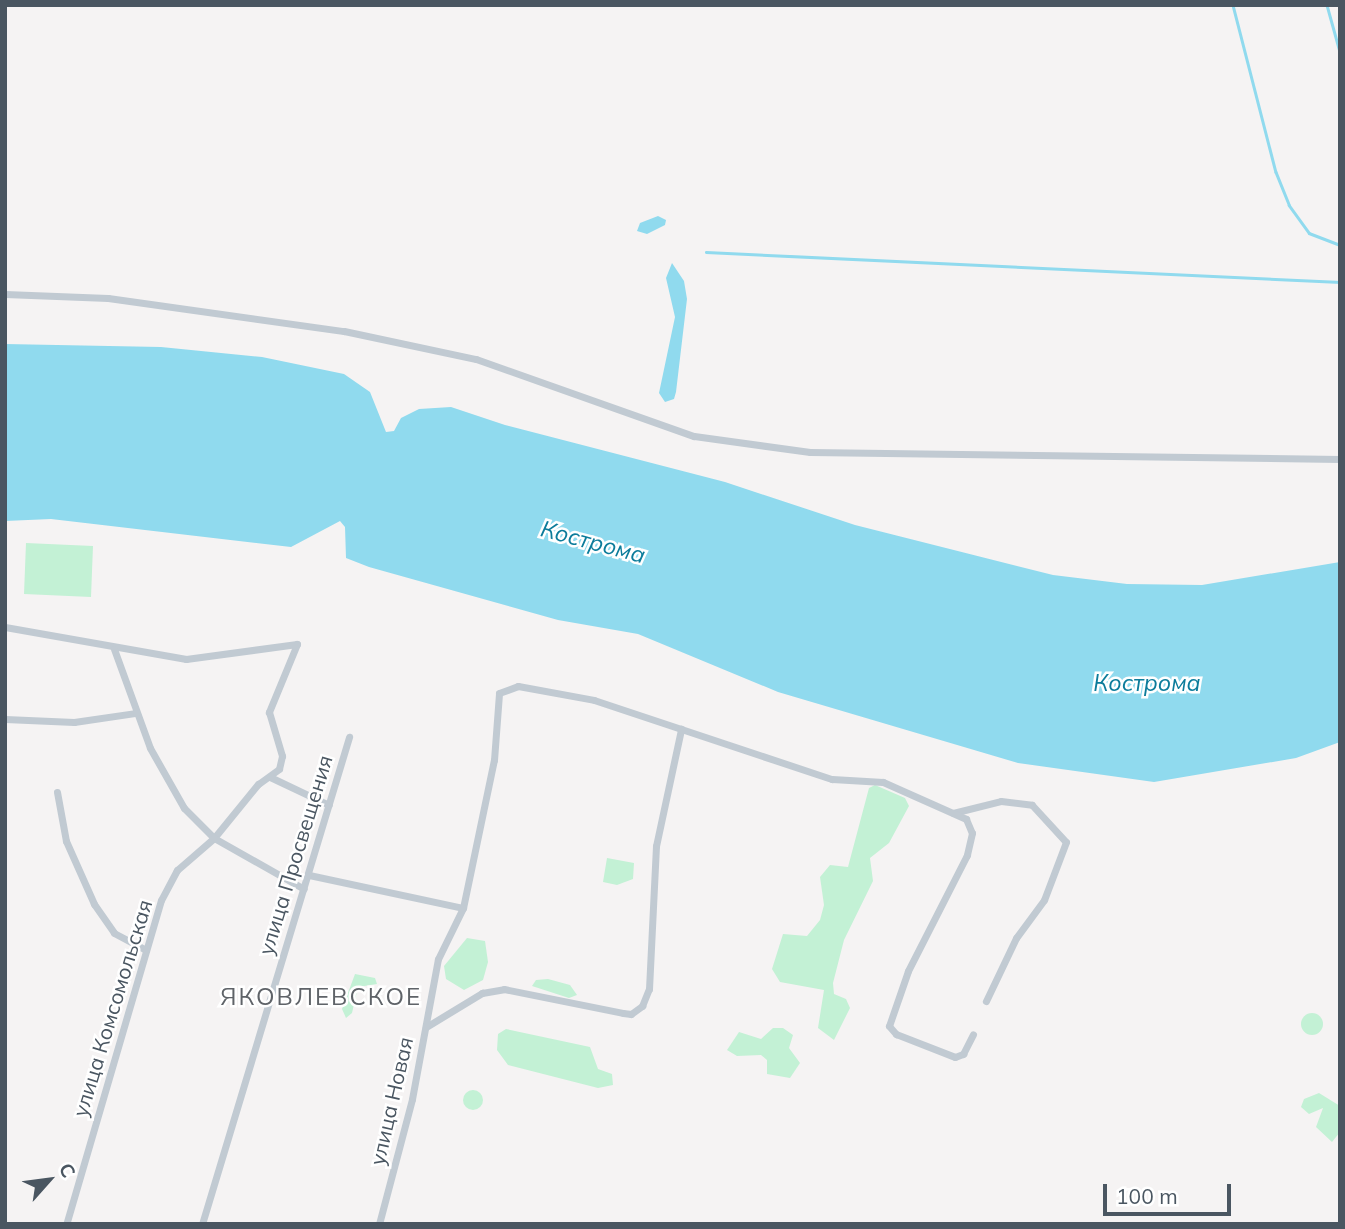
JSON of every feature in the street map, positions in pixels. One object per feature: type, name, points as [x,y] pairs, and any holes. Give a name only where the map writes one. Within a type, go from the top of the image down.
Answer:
[{"type":"street","points":[[5,294],[121,299],[344,331],[476,359],[694,436],[810,452],[1340,459]]},
{"type":"street","points":[[5,627],[114,649],[186,659],[297,644],[270,712],[282,755],[279,769],[271,777],[329,805]]},
{"type":"street","points":[[114,649],[136,713],[167,784],[214,838],[304,890]]},
{"type":"street","name":"улица Новая","points":[[379,1224],[426,1027],[438,959],[463,908],[494,760],[496,713],[504,689],[528,687],[594,699],[681,729]]},
{"type":"street","points":[[5,719],[74,722],[136,713]]},
{"type":"street","points":[[426,1027],[482,993],[504,989],[631,1014],[642,1006],[649,989],[656,846],[681,729],[832,779],[883,782],[953,813],[971,824],[967,855],[908,971],[889,1026],[896,1034],[955,1057],[963,1054],[973,1034]]},
{"type":"street","name":"улица Просвещения","points":[[202,1224],[349,737]]},
{"type":"street","name":"улица Комсомольская","points":[[66,1224],[161,900],[177,870],[214,838],[240,804],[271,777]]},
{"type":"street","points":[[57,792],[66,841],[94,904],[114,933],[146,950]]},
{"type":"street","points":[[953,813],[1001,801],[1032,805],[1066,842],[1044,900],[1016,938],[986,1001]]},
{"type":"street","points":[[309,875],[463,908]]},
{"type":"green space","points":[[26,543],[93,546],[91,597],[24,594]]},
{"type":"green space","points":[[875,785],[905,798],[909,806],[889,843],[870,858],[873,881],[844,940],[833,983],[834,994],[846,999],[850,1008],[834,1040],[818,1028],[824,990],[780,982],[772,969],[783,934],[807,936],[820,920],[824,905],[820,877],[830,865],[848,867],[869,788]]},
{"type":"green space","points":[[607,858],[634,863],[633,879],[617,885],[603,882]]},
{"type":"green space","points":[[467,938],[485,941],[488,962],[483,980],[464,990],[446,979],[444,966]]},
{"type":"green space","points":[[355,974],[375,978],[377,984],[358,987],[352,1013],[346,1018],[342,1009]]},
{"type":"green space","points":[[548,979],[570,985],[577,995],[569,998],[532,986],[536,980]]},
{"type":"green space","points":[[1308,1013],[1316,1013],[1323,1020],[1323,1028],[1316,1035],[1308,1035],[1301,1028],[1301,1020]]},
{"type":"green space","points":[[773,1028],[783,1028],[793,1035],[789,1048],[800,1063],[790,1078],[767,1074],[767,1060],[761,1055],[737,1056],[727,1050],[739,1032],[761,1039]]},
{"type":"green space","points":[[506,1029],[590,1047],[598,1069],[612,1074],[613,1085],[598,1088],[508,1065],[497,1050],[498,1034]]},
{"type":"green space","points":[[473,1090],[480,1093],[483,1100],[480,1107],[473,1110],[466,1107],[463,1100],[466,1093]]},
{"type":"green space","points":[[1319,1093],[1340,1106],[1340,1132],[1332,1142],[1316,1127],[1323,1108],[1309,1114],[1301,1107],[1304,1099]]},
{"type":"water","points":[[658,216],[666,220],[665,225],[647,234],[637,231],[640,223]]},
{"type":"water","points":[[672,263],[684,281],[687,299],[676,392],[674,399],[665,402],[659,393],[675,317],[666,278]]},
{"type":"water","name":"Кострома","points":[[5,344],[161,347],[262,357],[344,374],[370,392],[386,432],[394,431],[401,418],[419,409],[451,407],[505,425],[725,482],[855,525],[1053,575],[1127,584],[1202,585],[1340,562],[1340,742],[1296,758],[1154,782],[1018,763],[778,692],[638,634],[558,620],[369,567],[346,558],[345,527],[340,521],[291,547],[51,519],[5,521]]},
{"type":"waterway","points":[[1233,5],[1276,172],[1289,205],[1309,233],[1340,245]]},
{"type":"waterway","points":[[1327,5],[1340,52]]},
{"type":"waterway","points":[[706,252],[1340,282]]},
{"type":"district","name":"ЯКОВЛЕВСКОЕ","points":[[321,997]]}]
